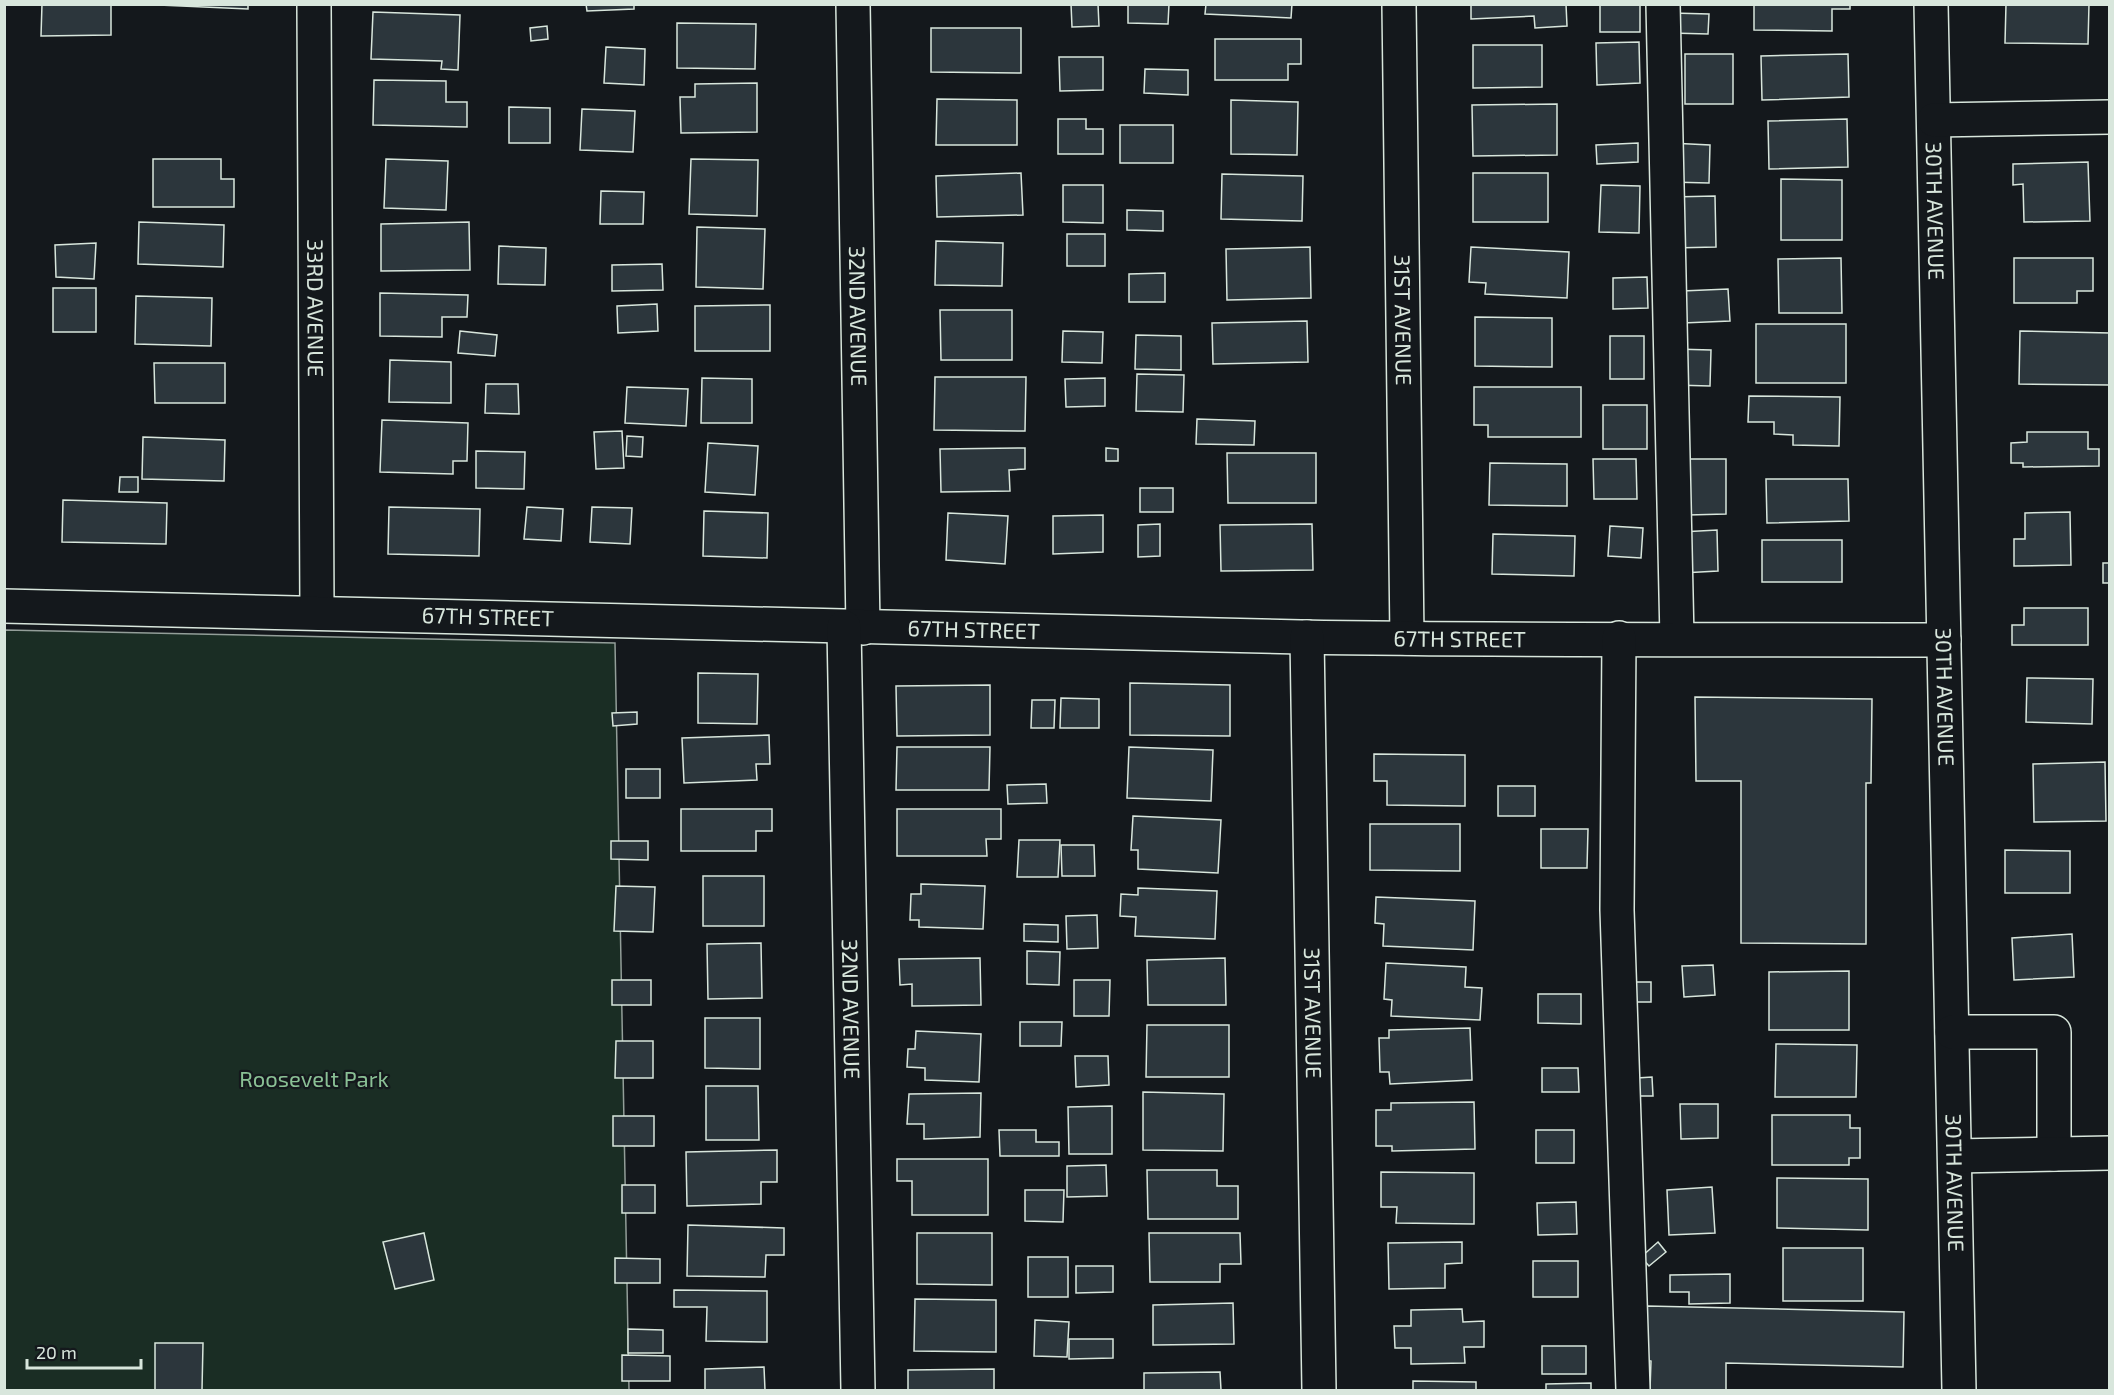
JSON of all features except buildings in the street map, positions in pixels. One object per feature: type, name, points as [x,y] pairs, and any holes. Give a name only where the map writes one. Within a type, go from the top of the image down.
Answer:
[{"type":"street","name":"33RD AVENUE","points":[[314,4],[317,611]]},
{"type":"street","name":"32ND AVENUE","points":[[853,4],[858,1390]]},
{"type":"street","name":"31ST AVENUE","points":[[1399,4],[1407,638]]},
{"type":"street","points":[[1663,4],[1677,639]]},
{"type":"street","name":"30TH AVENUE","points":[[1931,4],[1959,1390]]},
{"type":"street","points":[[1934,120],[2109,117]]},
{"type":"street","name":"67TH STREET","points":[[4,606],[317,611],[854,627],[1307,637],[1944,640]]},
{"type":"street","name":"31ST AVENUE","points":[[1307,637],[1319,1390]]},
{"type":"street","points":[[1619,638],[1617,910],[1633,1390]]},
{"type":"street","points":[[1952,1032],[2054,1032],[2054,1154]]},
{"type":"street","points":[[1955,1156],[2109,1153]]},
{"type":"green space","name":"Roosevelt Park","points":[[5,630],[615,643],[629,1390],[5,1390]]}]
